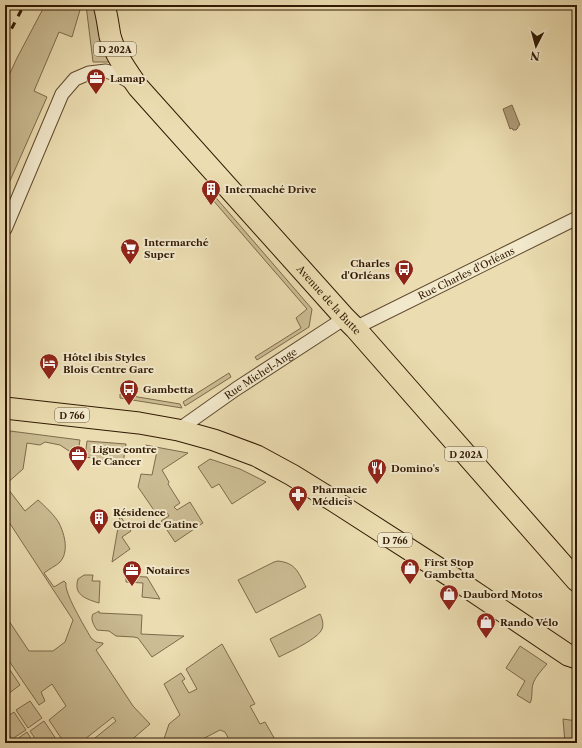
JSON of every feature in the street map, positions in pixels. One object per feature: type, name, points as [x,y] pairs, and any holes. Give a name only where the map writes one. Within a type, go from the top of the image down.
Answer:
[{"type":"main road","name":"Avenue de la Butte","points":[[104,5],[110,37],[115,51],[138,87],[350,323],[577,581]]},
{"type":"main road","name":"D 766","points":[[5,408],[139,423],[178,430],[214,440],[257,456],[334,500],[574,659]]},
{"type":"street","points":[[5,229],[62,94],[75,79],[89,73],[106,71],[118,75],[138,87]]},
{"type":"street","name":"Rue Charles d'Orléans","points":[[350,323],[577,218]]},
{"type":"street","name":"Rue Michel-Ange","points":[[178,430],[236,389],[350,323]]},
{"type":"shaded area","points":[[45,5],[77,5],[80,10],[72,37],[59,32],[34,91],[47,97],[5,192],[5,84]]},
{"type":"shaded area","points":[[86,5],[96,5],[111,62],[93,62]]},
{"type":"shaded area","points":[[512,105],[520,125],[516,130],[513,130],[512,128],[510,129],[503,109]]},
{"type":"shaded area","points":[[211,192],[312,309],[309,327],[257,360],[255,357],[301,328],[296,318],[307,309],[212,199],[210,196]]},
{"type":"shaded area","points":[[229,373],[231,377],[185,406],[183,402]]},
{"type":"shaded area","points":[[120,394],[180,404],[182,408],[120,398]]},
{"type":"shaded area","points":[[10,431],[80,440],[78,452],[69,451],[60,445],[45,442],[40,445],[27,443],[23,469],[5,485],[5,457]]},
{"type":"shaded area","points":[[87,441],[126,444],[123,463],[85,457]]},
{"type":"shaded area","points":[[145,445],[188,453],[162,470],[169,482],[168,484],[180,503],[174,507],[177,510],[190,502],[203,523],[175,542],[161,521],[169,516],[166,511],[158,516],[138,487],[141,474],[152,475],[157,451],[145,449]]},
{"type":"shaded area","points":[[210,459],[240,469],[266,482],[232,504],[219,484],[212,488],[198,467]]},
{"type":"shaded area","points":[[5,485],[25,511],[38,500],[50,511],[59,523],[65,543],[63,558],[57,565],[44,573],[54,587],[64,581],[66,583],[66,588],[71,602],[91,638],[96,642],[103,643],[96,650],[133,706],[150,724],[128,743],[90,743],[116,721],[113,717],[80,743],[67,743],[61,738],[49,720],[66,706],[52,684],[41,692],[45,701],[39,705],[5,655],[5,626],[7,618],[29,651],[53,651],[65,642],[73,620],[5,516]]},
{"type":"shaded area","points":[[120,516],[131,531],[122,537],[130,549],[112,562]]},
{"type":"shaded area","points":[[278,561],[293,566],[306,587],[256,613],[238,580]]},
{"type":"shaded area","points":[[84,575],[93,575],[92,581],[100,581],[99,603],[85,598],[79,593],[77,589],[78,579]]},
{"type":"shaded area","points":[[126,576],[147,577],[160,599],[142,597],[143,583],[126,582]]},
{"type":"shaded area","points":[[99,611],[99,613],[142,615],[141,634],[184,636],[152,657],[138,638],[116,636],[109,631],[97,630],[92,618],[93,614]]},
{"type":"shaded area","points":[[320,614],[323,625],[319,633],[303,645],[279,657],[270,639]]},
{"type":"shaded area","points":[[222,644],[255,704],[250,706],[260,724],[265,722],[277,743],[231,743],[225,732],[220,730],[195,743],[166,743],[164,739],[169,724],[180,715],[164,684],[181,673],[185,679],[182,681],[189,693],[197,689],[186,669]]},
{"type":"shaded area","points":[[520,646],[547,664],[534,681],[530,703],[517,695],[525,681],[506,668]]},
{"type":"shaded area","points":[[8,667],[20,685],[8,694],[5,690],[5,669]]},
{"type":"shaded area","points":[[30,701],[42,718],[28,728],[16,710]]},
{"type":"shaded area","points":[[14,712],[26,730],[12,739],[5,729],[5,718]]},
{"type":"shaded area","points":[[563,719],[577,721],[577,743],[565,743]]},
{"type":"shaded area","points":[[44,721],[56,739],[50,743],[38,743],[30,731]]},
{"type":"shaded area","points":[[27,732],[34,743],[13,742]]},
{"type":"railway","points":[[5,21],[14,5]]},
{"type":"railway","points":[[5,41],[24,5]]},
{"type":"place","name":"Lamap","points":[[96,95]]},
{"type":"place","name":"Intermaché Drive","points":[[211,206]]},
{"type":"place","name":"Intermarché Super","points":[[130,265]]},
{"type":"place","name":"Charles d'Orléans","points":[[404,286]]},
{"type":"place","name":"Hôtel ibis Styles Blois Centre Gare","points":[[49,380]]},
{"type":"place","name":"Gambetta","points":[[129,406]]},
{"type":"place","name":"Ligue contre le Cancer","points":[[78,472]]},
{"type":"place","name":"Domino's","points":[[377,485]]},
{"type":"place","name":"Pharmacie Médicis","points":[[298,512]]},
{"type":"place","name":"Résidence Octroi de Gatine","points":[[99,535]]},
{"type":"place","name":"First Stop Gambetta","points":[[410,585]]},
{"type":"place","name":"Notaires","points":[[132,587]]},
{"type":"place","name":"Daubord Motos","points":[[449,611]]},
{"type":"place","name":"Rando Vélo","points":[[486,639]]}]
